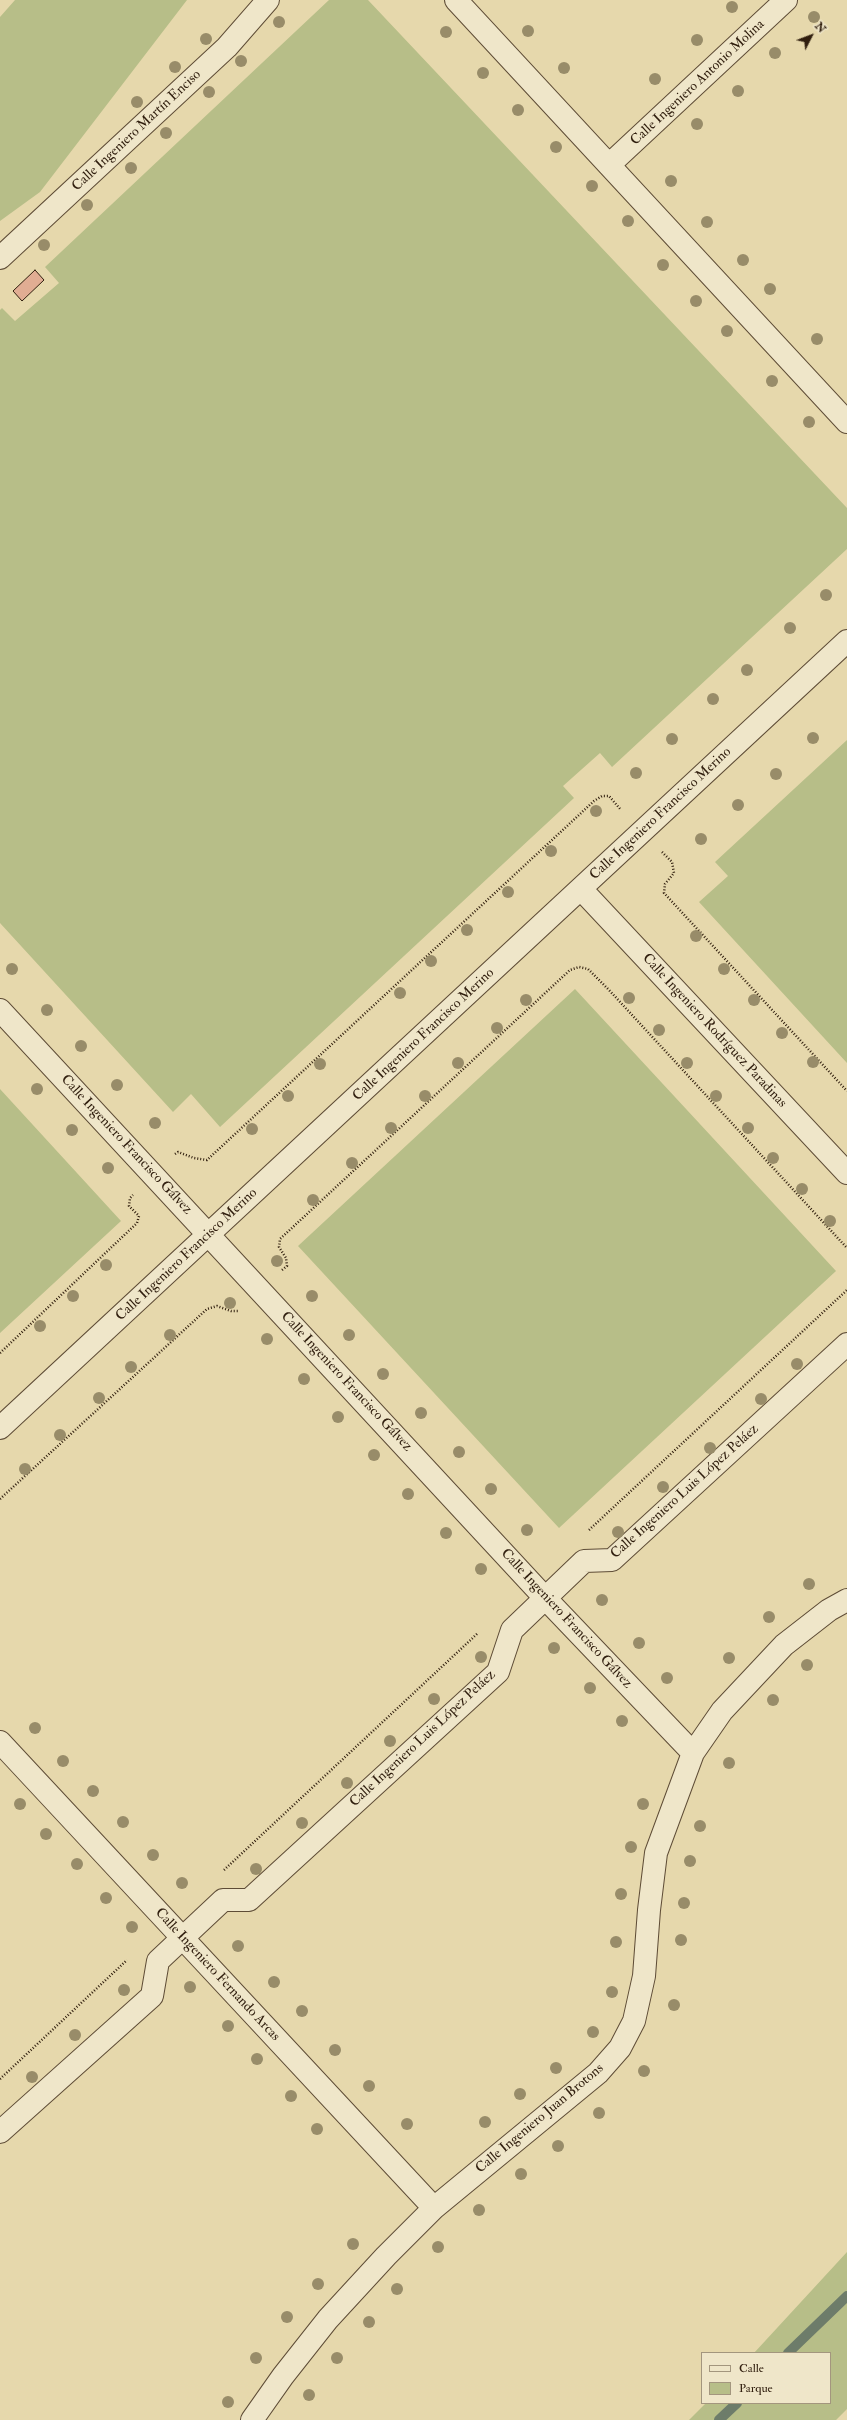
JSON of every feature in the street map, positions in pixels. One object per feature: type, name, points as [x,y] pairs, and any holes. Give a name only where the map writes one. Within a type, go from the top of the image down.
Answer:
[{"type":"street","name":"Calle Ingeniero Martín Enciso","points":[[0,258],[227,47],[268,0]]},
{"type":"street","points":[[456,0],[847,422]]},
{"type":"street","name":"Calle Ingeniero Antonio Molina","points":[[609,165],[786,0]]},
{"type":"street","name":"Calle Ingeniero Francisco Merino","points":[[0,1428],[847,641]]},
{"type":"street","name":"Calle Ingeniero Rodríguez Paradinas","points":[[581,889],[847,1173]]},
{"type":"street","name":"Calle Ingeniero Francisco Gálvez","points":[[0,1010],[546,1599],[693,1753]]},
{"type":"street","name":"Calle Ingeniero Luis López Peláez","points":[[0,2132],[152,1996],[158,1961],[223,1900],[249,1900],[498,1672],[512,1630],[584,1561],[612,1560],[847,1344]]},
{"type":"street","name":"Calle Ingeniero Juan Brotons","points":[[252,2420],[283,2376],[328,2319],[434,2208],[598,2073],[620,2048],[634,2022],[644,1976],[649,1910],[656,1853],[693,1753],[722,1711],[784,1645],[829,1610],[847,1600]]},
{"type":"street","name":"Calle Ingeniero Fernando Arcas","points":[[0,1742],[434,2208]]},
{"type":"path","points":[[0,1499],[207,1309],[217,1306],[231,1311],[241,1310],[260,1290],[287,1266],[286,1258],[279,1247],[280,1239],[570,970],[578,967],[588,969],[609,990],[847,1248]]},
{"type":"path","points":[[585,1533],[847,1290]]},
{"type":"path","points":[[221,1873],[481,1630]]},
{"type":"path","points":[[0,2079],[130,1958]]},
{"type":"green space","points":[[15,0],[187,0],[40,192],[0,221],[0,17]]},
{"type":"green space","points":[[329,0],[368,0],[847,508],[847,549],[612,767],[600,753],[563,786],[574,798],[220,1127],[191,1094],[173,1112],[0,923],[0,310],[2,308],[15,321],[59,283],[45,267]]},
{"type":"green space","points":[[847,740],[847,1063],[699,902],[728,876],[715,862]]},
{"type":"green space","points":[[575,989],[836,1271],[559,1528],[298,1246]]},
{"type":"green space","points":[[0,1089],[121,1221],[0,1333]]},
{"type":"green space","points":[[847,2252],[847,2409],[836,2420],[689,2420],[705,2404],[831,2404],[831,2352],[755,2352]]},
{"type":"building","points":[[35,270],[44,280],[22,301],[13,291]]},
{"type":"waterway","points":[[789,2352],[847,2296]]},
{"type":"waterway","points":[[719,2420],[736,2404]]}]
